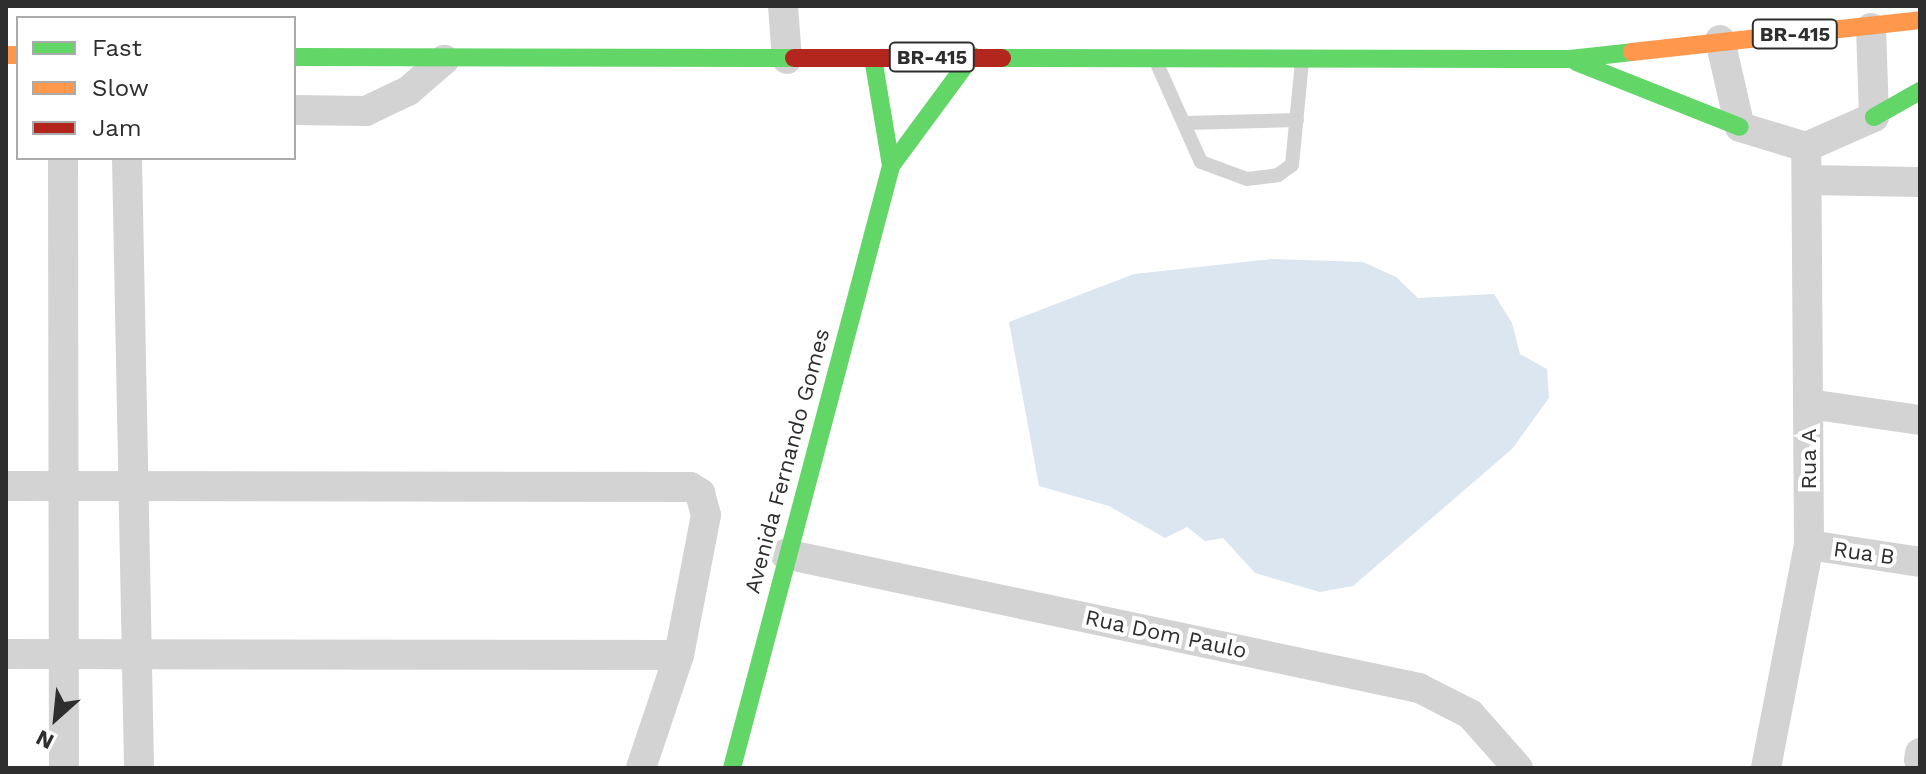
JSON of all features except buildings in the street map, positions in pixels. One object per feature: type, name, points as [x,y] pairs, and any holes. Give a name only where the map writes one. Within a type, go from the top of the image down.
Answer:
[{"type":"main road","name":"BR-415","points":[[296,57],[444,60],[972,56],[1570,59],[1720,40],[1871,28],[1920,20]]},
{"type":"main road","points":[[891,166],[972,56]]},
{"type":"main road","points":[[873,58],[891,166]]},
{"type":"main road","points":[[1570,59],[1740,127]]},
{"type":"main road","points":[[1874,117],[1920,91]]},
{"type":"main road","name":"Avenida Fernando Gomes","points":[[732,768],[785,554],[891,166]]},
{"type":"street","points":[[783,6],[787,59]]},
{"type":"street","points":[[1720,40],[1740,127],[1806,147],[1874,117],[1871,28]]},
{"type":"street","points":[[296,110],[366,111],[408,91],[444,60]]},
{"type":"street","name":"Rua A","points":[[1766,768],[1809,545],[1806,147]]},
{"type":"street","points":[[63,160],[64,768]]},
{"type":"street","points":[[127,160],[133,484],[141,654],[139,768]]},
{"type":"street","points":[[1807,180],[1920,182]]},
{"type":"street","points":[[1809,404],[1907,418]]},
{"type":"street","points":[[6,486],[64,489],[133,484],[678,483],[700,493],[706,515],[679,655],[641,768]]},
{"type":"street","name":"Rua B","points":[[1809,545],[1920,562]]},
{"type":"street","name":"Rua Dom Paulo","points":[[785,554],[1419,688],[1470,714],[1518,768]]},
{"type":"street","points":[[6,654],[679,655]]},
{"type":"street","points":[[1919,760],[1920,753]]},
{"type":"lane","points":[[1154,57],[1210,170],[1247,179],[1278,175],[1292,165],[1302,58]]},
{"type":"lane","points":[[1185,123],[1297,120]]},
{"type":"shaded area","points":[[1272,259],[1363,262],[1396,277],[1418,298],[1494,294],[1512,323],[1520,354],[1547,369],[1549,398],[1512,449],[1353,586],[1320,592],[1255,573],[1223,538],[1205,541],[1187,527],[1165,538],[1109,506],[1039,486],[1009,322],[1134,274]]},
{"type":"traffic: fast","points":[[1002,58],[1570,59],[1632,52]]},
{"type":"traffic: fast","points":[[732,768],[891,166],[972,56]]},
{"type":"traffic: fast","points":[[296,57],[794,58]]},
{"type":"traffic: fast","points":[[873,58],[891,166]]},
{"type":"traffic: fast","points":[[1576,62],[1740,127]]},
{"type":"traffic: fast","points":[[1874,117],[1920,91]]},
{"type":"traffic: slow","points":[[1632,52],[1920,20]]},
{"type":"traffic: slow","points":[[6,55],[16,55]]},
{"type":"traffic: jam","points":[[794,58],[1002,58]]}]
